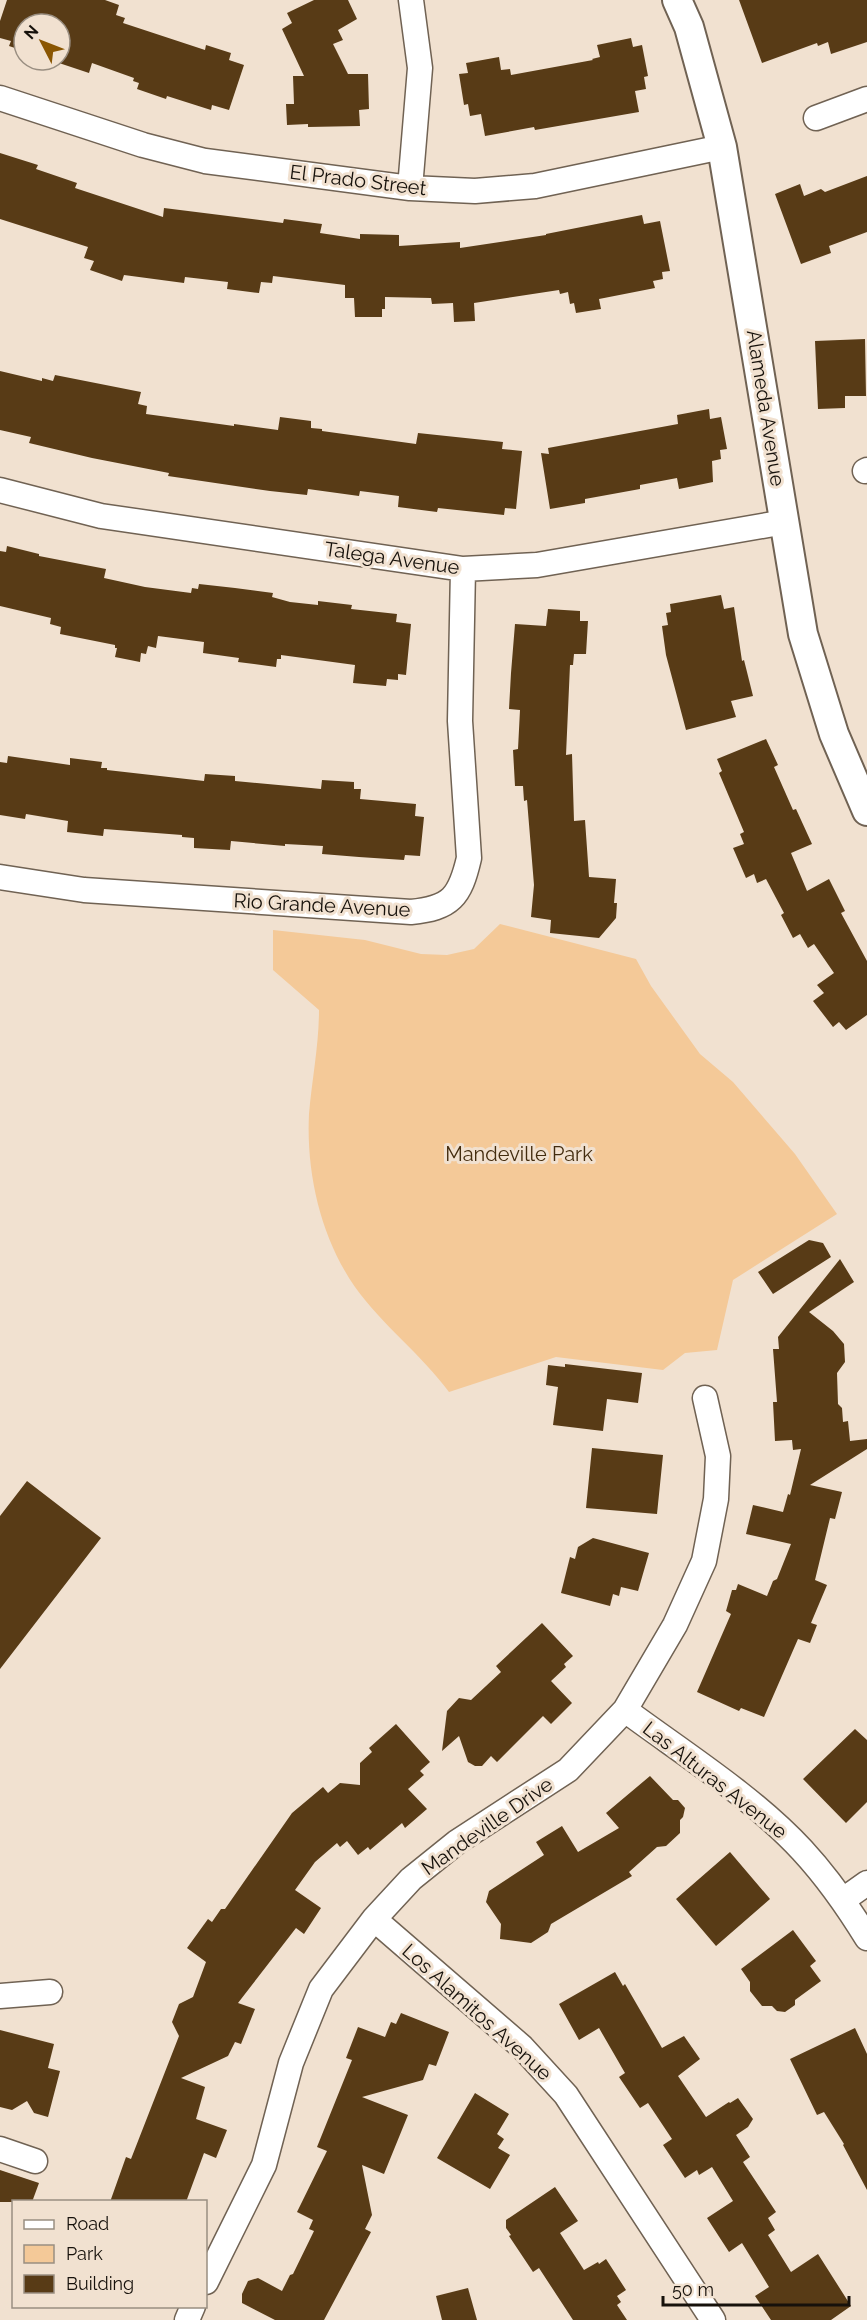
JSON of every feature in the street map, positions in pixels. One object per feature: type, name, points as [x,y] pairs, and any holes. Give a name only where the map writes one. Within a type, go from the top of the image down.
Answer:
[{"type":"street","points":[[410,188],[420,68],[411,0]]},
{"type":"street","name":"Alameda Avenue","points":[[676,0],[689,27],[722,147],[803,634],[834,734],[867,812]]},
{"type":"street","name":"El Prado Street","points":[[0,98],[142,145],[206,161],[410,188],[475,191],[535,186],[722,147]]},
{"type":"street","points":[[816,118],[867,99]]},
{"type":"street","name":"Talega Avenue","points":[[0,490],[101,516],[464,569],[537,565],[785,522]]},
{"type":"street","name":"Rio Grande Avenue","points":[[0,877],[84,890],[411,912],[434,910],[453,898],[464,878],[469,858],[460,721],[464,569]]},
{"type":"street","name":"Mandeville Drive","points":[[207,2280],[264,2165],[291,2063],[321,1989],[374,1919],[411,1879],[458,1842],[568,1770],[625,1710],[675,1624],[704,1561],[716,1499],[718,1456],[705,1398]]},
{"type":"street","name":"Las Alturas Avenue","points":[[625,1710],[757,1808],[802,1850],[843,1900],[867,1938]]},
{"type":"street","points":[[843,1900],[867,1883]]},
{"type":"street","name":"Los Alamitos Avenue","points":[[374,1919],[522,2047],[566,2095],[713,2320]]},
{"type":"street","points":[[0,1996],[50,1992]]},
{"type":"street","points":[[0,2149],[35,2161]]},
{"type":"green space","name":"Mandeville Park","points":[[500,924],[636,959],[651,986],[700,1054],[733,1082],[795,1154],[837,1214],[733,1280],[717,1350],[685,1353],[663,1370],[556,1357],[449,1392],[366,1301],[343,1268],[333,1248],[318,1205],[310,1159],[309,1114],[319,1010],[273,970],[273,930],[365,940],[421,954],[447,955],[474,949]]},
{"type":"building","points":[[7,0],[105,0],[119,5],[116,15],[125,18],[123,23],[205,50],[206,45],[231,53],[229,60],[244,65],[229,110],[212,105],[211,110],[137,89],[139,83],[133,81],[134,78],[92,63],[89,73],[72,67],[72,12],[12,12],[12,47],[9,46],[11,41],[0,38],[0,21]]},
{"type":"building","points":[[314,0],[348,0],[357,19],[338,30],[343,40],[333,44],[348,74],[368,74],[369,109],[359,110],[360,126],[287,125],[286,104],[294,104],[293,76],[304,76],[282,29],[292,23],[287,13]]},
{"type":"building","points":[[739,0],[867,0],[867,42],[831,54],[828,42],[818,46],[817,43],[762,63]]},
{"type":"building","points":[[631,38],[633,47],[642,45],[648,76],[644,77],[646,89],[635,91],[639,112],[485,136],[481,114],[470,116],[468,104],[464,105],[459,74],[468,73],[466,63],[499,57],[501,70],[510,69],[511,75],[593,60],[600,57],[597,45]]},
{"type":"building","points":[[0,153],[38,165],[36,169],[77,183],[75,188],[163,217],[164,208],[283,223],[284,219],[322,224],[320,233],[360,239],[360,234],[399,235],[399,246],[460,242],[460,248],[546,235],[642,215],[644,224],[660,221],[670,271],[662,272],[663,279],[653,281],[655,288],[599,299],[601,309],[576,313],[574,303],[570,304],[568,292],[560,294],[559,290],[474,303],[475,321],[454,322],[453,303],[432,304],[431,298],[385,297],[382,317],[355,317],[354,298],[345,298],[345,285],[273,276],[272,283],[261,282],[259,293],[227,289],[228,282],[185,277],[184,283],[124,275],[122,281],[90,270],[94,261],[84,258],[88,247],[0,219]]},
{"type":"building","points":[[867,176],[867,232],[829,246],[831,253],[801,264],[775,194],[800,184],[804,196],[821,189],[825,192]]},
{"type":"building","points":[[865,339],[866,396],[845,396],[845,408],[818,409],[815,341]]},
{"type":"building","points":[[0,371],[42,381],[42,378],[53,381],[55,375],[141,392],[138,404],[147,406],[146,414],[278,430],[280,417],[311,421],[311,428],[322,429],[322,431],[416,444],[418,433],[503,442],[502,449],[522,451],[516,509],[505,508],[504,515],[438,508],[437,512],[398,507],[399,496],[360,491],[359,496],[308,489],[307,495],[270,491],[168,476],[169,473],[29,443],[31,437],[0,430]]},
{"type":"building","points":[[709,409],[710,419],[721,417],[727,449],[720,450],[721,459],[712,461],[713,482],[679,489],[677,478],[640,485],[640,489],[585,499],[585,503],[550,509],[541,453],[549,454],[548,448],[678,424],[677,415]]},
{"type":"building","points":[[7,546],[39,554],[39,556],[106,569],[104,578],[145,587],[191,593],[192,588],[198,589],[199,584],[273,593],[272,597],[290,602],[318,605],[318,601],[352,605],[351,609],[397,614],[396,622],[411,624],[406,675],[398,674],[398,680],[387,679],[386,686],[353,683],[355,665],[281,655],[281,659],[277,659],[276,667],[238,662],[239,658],[203,653],[204,642],[158,636],[156,648],[148,646],[146,654],[141,653],[140,662],[115,657],[117,648],[115,645],[60,634],[61,627],[50,624],[51,618],[0,606],[0,551],[6,552]]},
{"type":"building","points":[[721,595],[724,609],[734,607],[742,661],[744,660],[753,696],[731,701],[736,717],[686,730],[666,655],[662,626],[668,625],[666,613],[671,612],[670,604]]},
{"type":"building","points":[[548,609],[580,611],[580,621],[588,621],[586,654],[574,654],[573,665],[570,665],[566,755],[572,754],[574,821],[585,820],[589,877],[616,879],[614,903],[617,903],[616,918],[599,938],[550,933],[551,920],[531,917],[534,885],[527,800],[524,801],[523,786],[515,786],[513,750],[518,749],[520,710],[509,709],[515,624],[546,626]]},
{"type":"building","points":[[766,739],[778,765],[774,767],[793,810],[796,809],[812,844],[791,853],[807,891],[829,879],[845,911],[841,913],[867,961],[867,1015],[846,1030],[839,1022],[833,1027],[813,1001],[824,993],[817,985],[834,973],[814,944],[808,948],[800,934],[793,938],[781,915],[784,913],[766,879],[757,883],[754,874],[746,878],[733,848],[744,844],[740,834],[744,832],[719,773],[722,771],[717,759]]},
{"type":"building","points":[[8,756],[70,765],[70,758],[102,762],[101,768],[107,768],[107,770],[204,781],[205,774],[235,776],[235,781],[321,789],[322,780],[354,782],[354,789],[361,789],[360,799],[416,804],[415,816],[424,817],[420,856],[405,855],[404,860],[359,857],[322,854],[323,846],[285,844],[285,846],[231,841],[230,850],[194,848],[194,838],[182,837],[182,835],[104,829],[103,836],[67,832],[68,821],[26,814],[25,819],[0,815],[0,762],[7,763]]},
{"type":"building","points":[[809,1240],[823,1243],[831,1257],[773,1294],[758,1272]]},
{"type":"building","points":[[840,1259],[854,1282],[809,1312],[833,1331],[844,1344],[845,1362],[837,1373],[838,1404],[842,1408],[843,1422],[848,1421],[850,1441],[867,1439],[867,1449],[810,1485],[842,1492],[835,1519],[830,1518],[815,1580],[827,1585],[811,1623],[817,1625],[810,1643],[798,1639],[764,1717],[741,1708],[739,1711],[697,1692],[731,1614],[726,1611],[732,1590],[736,1590],[738,1584],[767,1596],[773,1581],[777,1579],[791,1544],[746,1534],[753,1505],[783,1512],[788,1494],[790,1495],[801,1449],[793,1450],[792,1440],[775,1441],[773,1402],[777,1402],[773,1349],[779,1349],[778,1337]]},
{"type":"building","points":[[565,1364],[642,1373],[638,1403],[607,1399],[603,1431],[553,1425],[558,1387],[546,1385],[548,1365],[565,1367]]},
{"type":"building","points":[[592,1448],[663,1455],[657,1514],[586,1508]]},
{"type":"building","points":[[27,1481],[101,1538],[0,1669],[0,1516]]},
{"type":"building","points":[[593,1538],[649,1553],[638,1591],[621,1587],[619,1596],[613,1594],[610,1606],[561,1593],[570,1557],[575,1559],[578,1547]]},
{"type":"building","points":[[542,1623],[573,1656],[564,1664],[566,1667],[551,1681],[572,1703],[551,1724],[543,1716],[497,1762],[491,1756],[482,1766],[475,1766],[468,1762],[459,1736],[442,1751],[447,1711],[459,1698],[471,1700],[501,1672],[496,1666]]},
{"type":"building","points":[[396,1724],[430,1762],[420,1771],[424,1775],[408,1789],[427,1809],[405,1828],[402,1823],[370,1850],[368,1847],[358,1855],[347,1841],[340,1847],[337,1843],[315,1862],[295,1890],[321,1908],[304,1934],[296,1928],[238,2003],[255,2009],[241,2044],[235,2042],[228,2056],[181,2078],[205,2087],[196,2119],[227,2130],[216,2158],[204,2153],[187,2200],[111,2200],[126,2157],[131,2159],[179,2036],[172,2022],[179,2004],[193,1997],[206,1962],[187,1948],[208,1919],[212,1922],[221,1909],[225,1909],[292,1813],[323,1787],[328,1793],[340,1783],[360,1785],[360,1763],[372,1752],[369,1748]]},
{"type":"building","points":[[855,1729],[867,1740],[867,1802],[846,1823],[803,1779]]},
{"type":"building","points":[[650,1776],[673,1800],[678,1800],[685,1808],[680,1820],[680,1833],[666,1846],[657,1847],[629,1872],[632,1876],[551,1924],[548,1932],[531,1943],[500,1939],[501,1924],[486,1902],[489,1891],[544,1855],[536,1842],[562,1826],[578,1852],[619,1828],[606,1813]]},
{"type":"building","points":[[730,1852],[770,1899],[716,1946],[676,1899]]},
{"type":"building","points":[[793,1930],[816,1961],[810,1966],[821,1981],[795,2000],[795,2005],[785,2012],[777,2011],[772,2006],[762,2006],[750,1991],[750,1982],[741,1969]]},
{"type":"building","points":[[615,1972],[623,1986],[625,1984],[662,2048],[684,2036],[700,2059],[678,2076],[706,2117],[738,2098],[753,2119],[748,2127],[736,2135],[750,2157],[743,2162],[776,2212],[768,2218],[775,2230],[768,2235],[791,2272],[818,2254],[851,2306],[831,2320],[771,2320],[755,2296],[769,2287],[742,2243],[729,2252],[707,2218],[733,2201],[712,2167],[699,2175],[697,2170],[685,2178],[663,2145],[672,2139],[648,2103],[640,2108],[619,2077],[625,2073],[599,2028],[579,2040],[559,2004]]},
{"type":"building","points":[[401,2013],[449,2032],[436,2066],[429,2064],[423,2080],[362,2097],[408,2115],[384,2174],[362,2165],[372,2215],[365,2229],[371,2232],[324,2320],[275,2320],[242,2303],[242,2294],[248,2281],[258,2278],[282,2291],[290,2275],[293,2274],[314,2231],[309,2229],[313,2220],[297,2212],[327,2151],[317,2147],[352,2060],[346,2058],[358,2027],[385,2037],[391,2022],[396,2024]]},
{"type":"building","points":[[855,2028],[867,2054],[867,2190],[844,2144],[824,2112],[817,2115],[790,2059]]},
{"type":"building","points":[[0,2030],[54,2044],[48,2068],[60,2071],[48,2117],[34,2113],[27,2101],[12,2110],[0,2107]]},
{"type":"building","points":[[475,2093],[509,2114],[497,2134],[504,2139],[498,2148],[510,2155],[490,2189],[437,2158]]},
{"type":"building","points":[[0,2170],[39,2183],[33,2200],[0,2202]]},
{"type":"building","points":[[555,2187],[578,2221],[560,2233],[584,2270],[606,2259],[626,2290],[617,2296],[621,2302],[617,2305],[627,2320],[573,2320],[539,2268],[533,2272],[509,2236],[511,2235],[506,2228],[506,2220]]},
{"type":"building","points":[[468,2288],[477,2320],[442,2320],[436,2296]]}]
